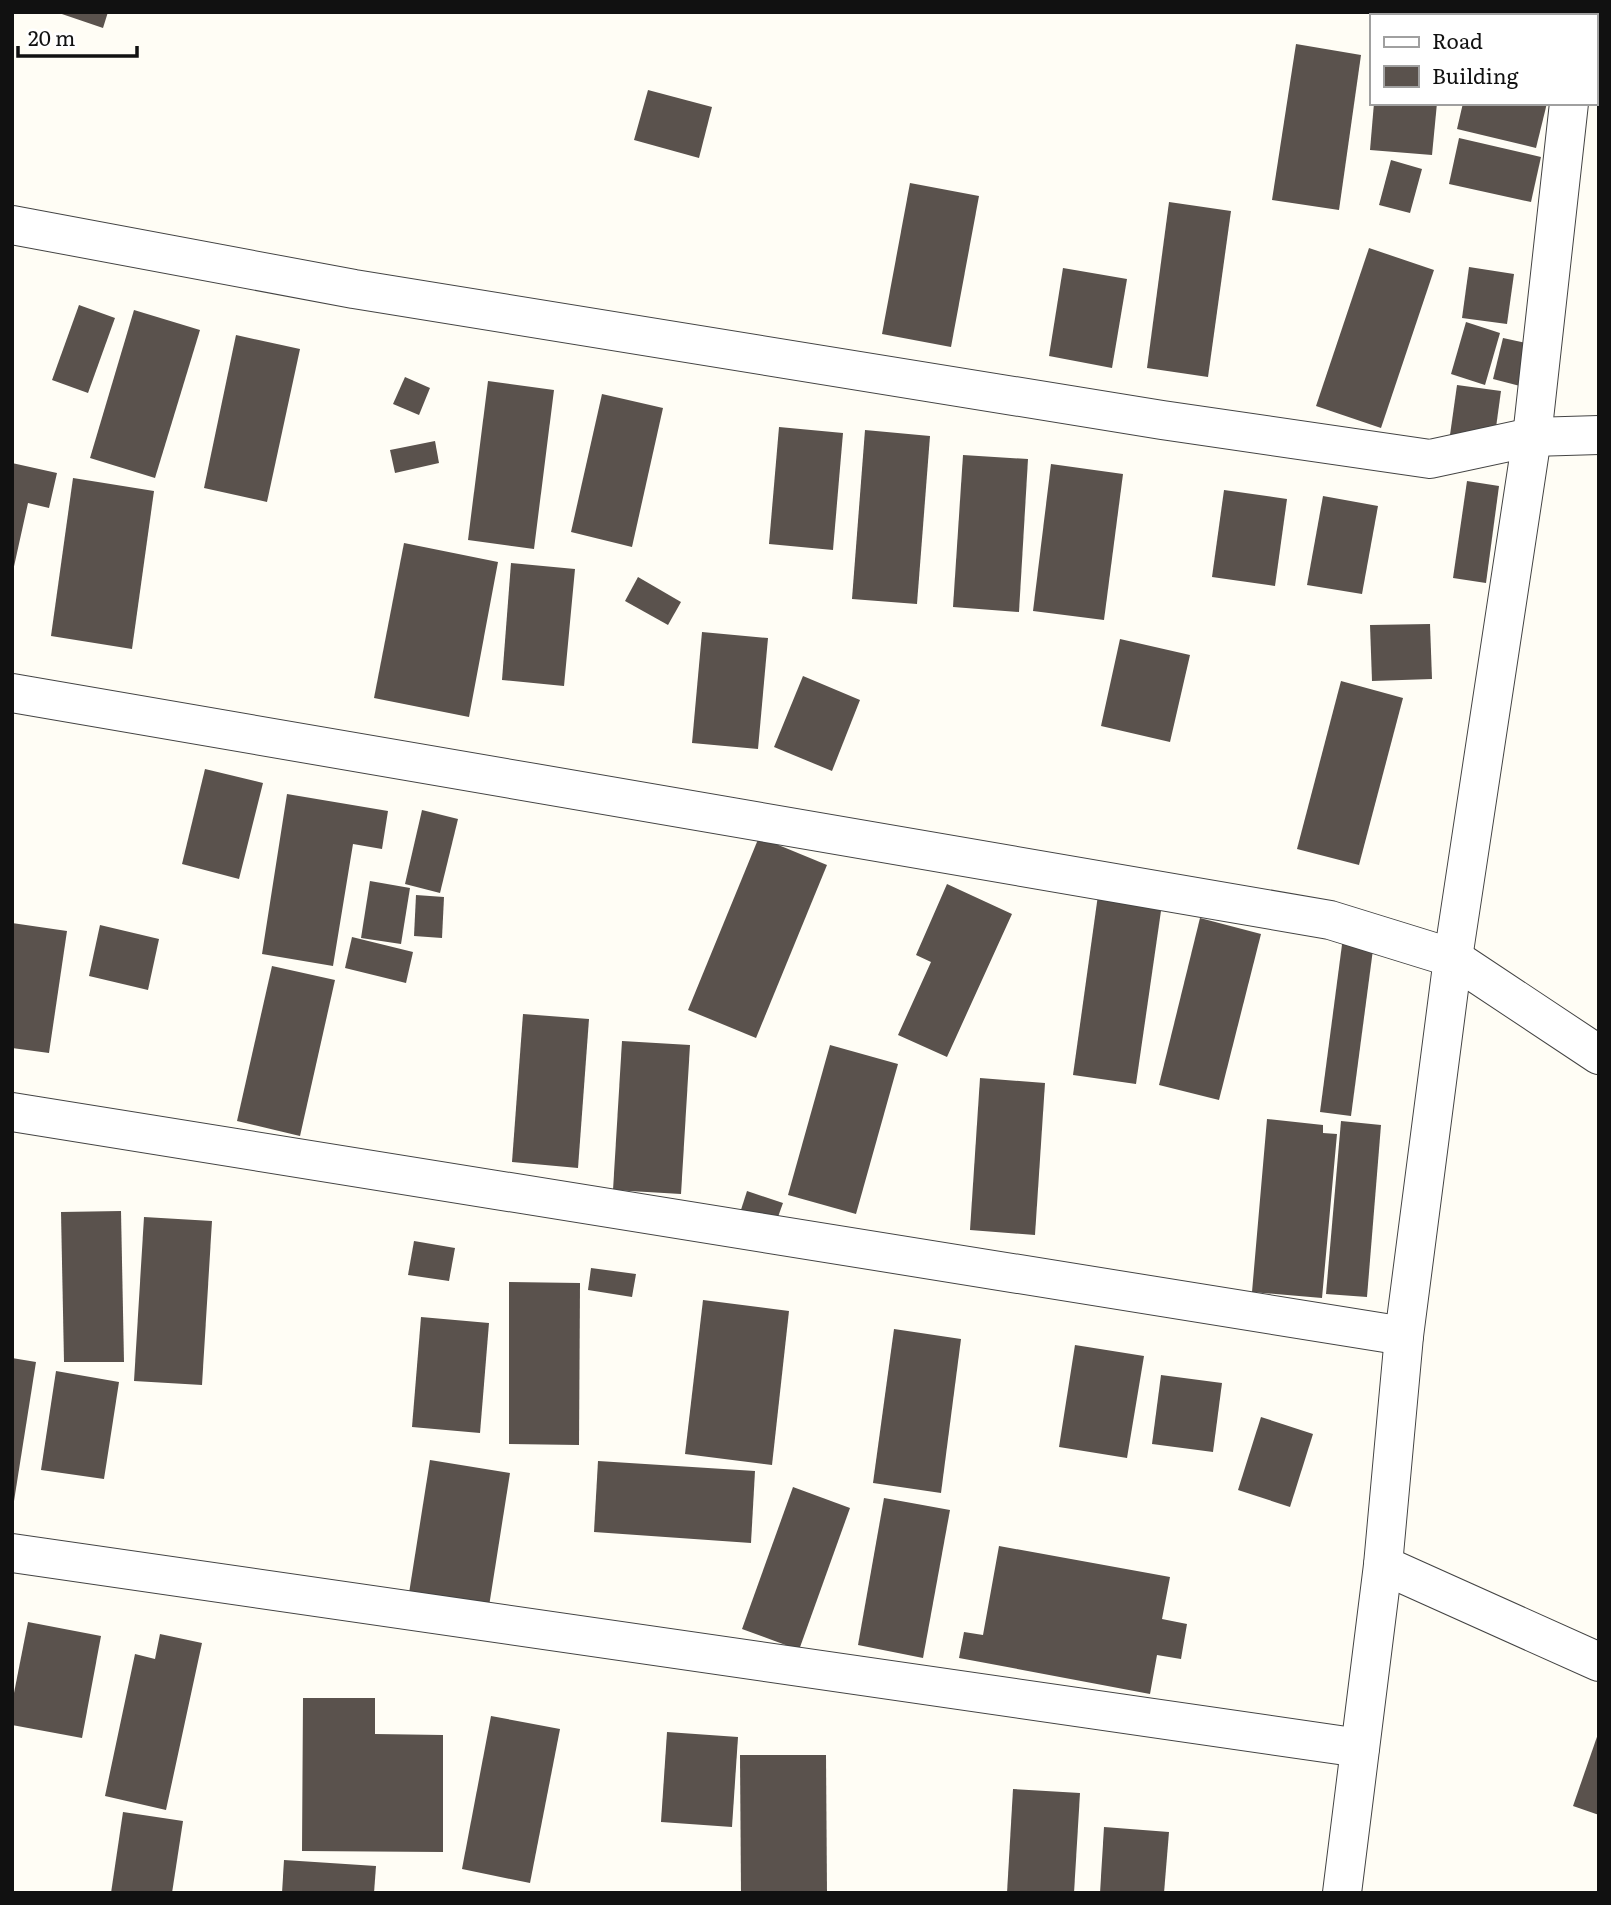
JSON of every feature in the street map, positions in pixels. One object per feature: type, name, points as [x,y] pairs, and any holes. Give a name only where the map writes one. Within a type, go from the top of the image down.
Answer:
[{"type":"street","points":[[1342,1893],[1383,1565],[1404,1336],[1453,958],[1532,437],[1569,105]]},
{"type":"street","points":[[12,225],[368,291],[1149,418],[1430,459],[1532,437],[1599,435]]},
{"type":"street","points":[[12,693],[1330,920],[1453,958],[1599,1055]]},
{"type":"street","points":[[12,1112],[1404,1336]]},
{"type":"street","points":[[12,1553],[1360,1748]]},
{"type":"street","points":[[1383,1565],[1599,1662]]},
{"type":"building","points":[[56,12],[108,12],[103,28]]},
{"type":"building","points":[[1296,44],[1361,55],[1339,210],[1272,200]]},
{"type":"building","points":[[648,90],[712,107],[699,158],[634,140]]},
{"type":"building","points":[[1374,105],[1437,105],[1432,155],[1370,150]]},
{"type":"building","points":[[1463,105],[1547,105],[1536,148],[1457,129]]},
{"type":"building","points":[[1459,138],[1541,157],[1531,202],[1449,184]]},
{"type":"building","points":[[1391,160],[1422,169],[1410,213],[1379,205]]},
{"type":"building","points":[[910,183],[979,196],[951,347],[882,334]]},
{"type":"building","points":[[1169,202],[1231,211],[1208,377],[1147,368]]},
{"type":"building","points":[[1369,248],[1434,270],[1381,428],[1316,406]]},
{"type":"building","points":[[1469,267],[1514,274],[1507,324],[1462,318]]},
{"type":"building","points":[[1063,268],[1127,279],[1112,368],[1049,356]]},
{"type":"building","points":[[79,305],[115,318],[88,393],[52,380]]},
{"type":"building","points":[[134,310],[200,330],[155,478],[90,458]]},
{"type":"building","points":[[1466,322],[1500,333],[1485,385],[1451,374]]},
{"type":"building","points":[[236,335],[300,349],[267,502],[204,488]]},
{"type":"building","points":[[1503,338],[1530,344],[1520,386],[1493,379]]},
{"type":"building","points":[[405,377],[430,388],[419,415],[393,404]]},
{"type":"building","points":[[488,381],[554,390],[534,549],[468,540]]},
{"type":"building","points":[[1457,385],[1501,391],[1494,442],[1450,435]]},
{"type":"building","points":[[602,394],[663,408],[632,547],[571,532]]},
{"type":"building","points":[[779,427],[843,433],[833,550],[769,544]]},
{"type":"building","points":[[865,430],[930,436],[917,604],[852,599]]},
{"type":"building","points":[[435,441],[439,463],[395,473],[390,450]]},
{"type":"building","points":[[963,455],[1028,459],[1019,612],[953,607]]},
{"type":"building","points":[[12,463],[57,473],[49,508],[28,503],[13,571]]},
{"type":"building","points":[[1051,464],[1123,474],[1104,620],[1033,611]]},
{"type":"building","points":[[73,478],[154,491],[132,649],[51,636]]},
{"type":"building","points":[[1467,481],[1499,486],[1486,583],[1453,578]]},
{"type":"building","points":[[1224,490],[1287,499],[1275,586],[1212,577]]},
{"type":"building","points":[[1323,496],[1378,506],[1362,594],[1307,585]]},
{"type":"building","points":[[404,543],[498,562],[469,717],[374,698]]},
{"type":"building","points":[[511,563],[575,569],[564,686],[502,680]]},
{"type":"building","points":[[638,577],[681,602],[668,625],[625,601]]},
{"type":"building","points":[[1430,624],[1432,679],[1372,681],[1370,625]]},
{"type":"building","points":[[702,632],[768,638],[758,749],[692,743]]},
{"type":"building","points":[[1120,639],[1190,655],[1170,742],[1101,726]]},
{"type":"building","points":[[803,676],[860,700],[832,771],[774,747]]},
{"type":"building","points":[[1341,681],[1403,698],[1359,865],[1297,849]]},
{"type":"building","points":[[205,769],[263,783],[239,879],[182,864]]},
{"type":"building","points":[[287,794],[388,811],[382,849],[353,844],[333,966],[262,954]]},
{"type":"building","points":[[422,810],[458,819],[440,893],[405,884]]},
{"type":"building","points":[[759,837],[827,865],[756,1038],[688,1010]]},
{"type":"building","points":[[370,881],[410,888],[401,944],[361,938]]},
{"type":"building","points":[[947,884],[1012,914],[947,1057],[898,1035],[931,962],[916,955]]},
{"type":"building","points":[[416,895],[444,897],[442,938],[414,936]]},
{"type":"building","points":[[1098,895],[1162,904],[1136,1084],[1073,1075]]},
{"type":"building","points":[[1200,918],[1261,934],[1219,1100],[1159,1085]]},
{"type":"building","points":[[12,923],[67,931],[49,1053],[12,1048]]},
{"type":"building","points":[[100,925],[159,939],[148,990],[89,976]]},
{"type":"building","points":[[352,937],[413,952],[406,983],[345,968]]},
{"type":"building","points":[[1343,937],[1374,942],[1351,1116],[1320,1112]]},
{"type":"building","points":[[272,966],[335,980],[300,1136],[237,1121]]},
{"type":"building","points":[[523,1014],[589,1019],[578,1168],[512,1162]]},
{"type":"building","points":[[622,1041],[690,1045],[681,1194],[613,1190]]},
{"type":"building","points":[[830,1045],[898,1064],[856,1214],[788,1195]]},
{"type":"building","points":[[980,1078],[1045,1083],[1035,1235],[970,1230]]},
{"type":"building","points":[[1267,1119],[1323,1125],[1323,1133],[1337,1134],[1322,1298],[1252,1292]]},
{"type":"building","points":[[1341,1121],[1381,1125],[1367,1297],[1326,1294]]},
{"type":"building","points":[[747,1191],[783,1203],[774,1228],[739,1216]]},
{"type":"building","points":[[121,1211],[124,1362],[64,1362],[61,1212]]},
{"type":"building","points":[[144,1217],[212,1221],[202,1385],[134,1381]]},
{"type":"building","points":[[414,1241],[455,1248],[449,1281],[408,1275]]},
{"type":"building","points":[[591,1268],[636,1274],[632,1297],[588,1290]]},
{"type":"building","points":[[509,1282],[580,1283],[579,1445],[509,1444]]},
{"type":"building","points":[[703,1300],[789,1311],[772,1465],[685,1454]]},
{"type":"building","points":[[421,1317],[489,1323],[480,1433],[412,1427]]},
{"type":"building","points":[[894,1329],[961,1339],[941,1493],[873,1483]]},
{"type":"building","points":[[1075,1345],[1144,1356],[1127,1458],[1059,1447]]},
{"type":"building","points":[[12,1358],[36,1362],[14,1501],[12,1501]]},
{"type":"building","points":[[56,1371],[119,1382],[104,1479],[41,1470]]},
{"type":"building","points":[[1161,1375],[1222,1383],[1213,1452],[1152,1444]]},
{"type":"building","points":[[1261,1417],[1313,1434],[1290,1507],[1238,1490]]},
{"type":"building","points":[[430,1460],[510,1473],[487,1619],[407,1606]]},
{"type":"building","points":[[598,1461],[755,1471],[751,1543],[594,1532]]},
{"type":"building","points":[[793,1487],[850,1508],[799,1650],[742,1629]]},
{"type":"building","points":[[884,1498],[950,1510],[923,1658],[858,1645]]},
{"type":"building","points":[[999,1546],[1170,1577],[1162,1619],[1187,1624],[1181,1659],[1157,1655],[1150,1694],[959,1658],[964,1632],[983,1635]]},
{"type":"building","points":[[28,1622],[101,1636],[82,1738],[12,1725],[12,1703]]},
{"type":"building","points":[[160,1634],[202,1643],[166,1810],[105,1796],[135,1654],[155,1659]]},
{"type":"building","points":[[303,1698],[375,1698],[375,1734],[443,1735],[443,1852],[302,1851]]},
{"type":"building","points":[[491,1716],[560,1729],[530,1883],[462,1869]]},
{"type":"building","points":[[1599,1731],[1599,1815],[1573,1806]]},
{"type":"building","points":[[667,1732],[738,1737],[732,1827],[661,1822]]},
{"type":"building","points":[[740,1755],[826,1755],[827,1893],[741,1893]]},
{"type":"building","points":[[1013,1789],[1080,1793],[1074,1893],[1007,1893]]},
{"type":"building","points":[[123,1812],[183,1821],[172,1893],[111,1893]]},
{"type":"building","points":[[1104,1827],[1169,1832],[1164,1893],[1100,1893]]},
{"type":"building","points":[[284,1860],[376,1866],[374,1893],[282,1893]]}]
